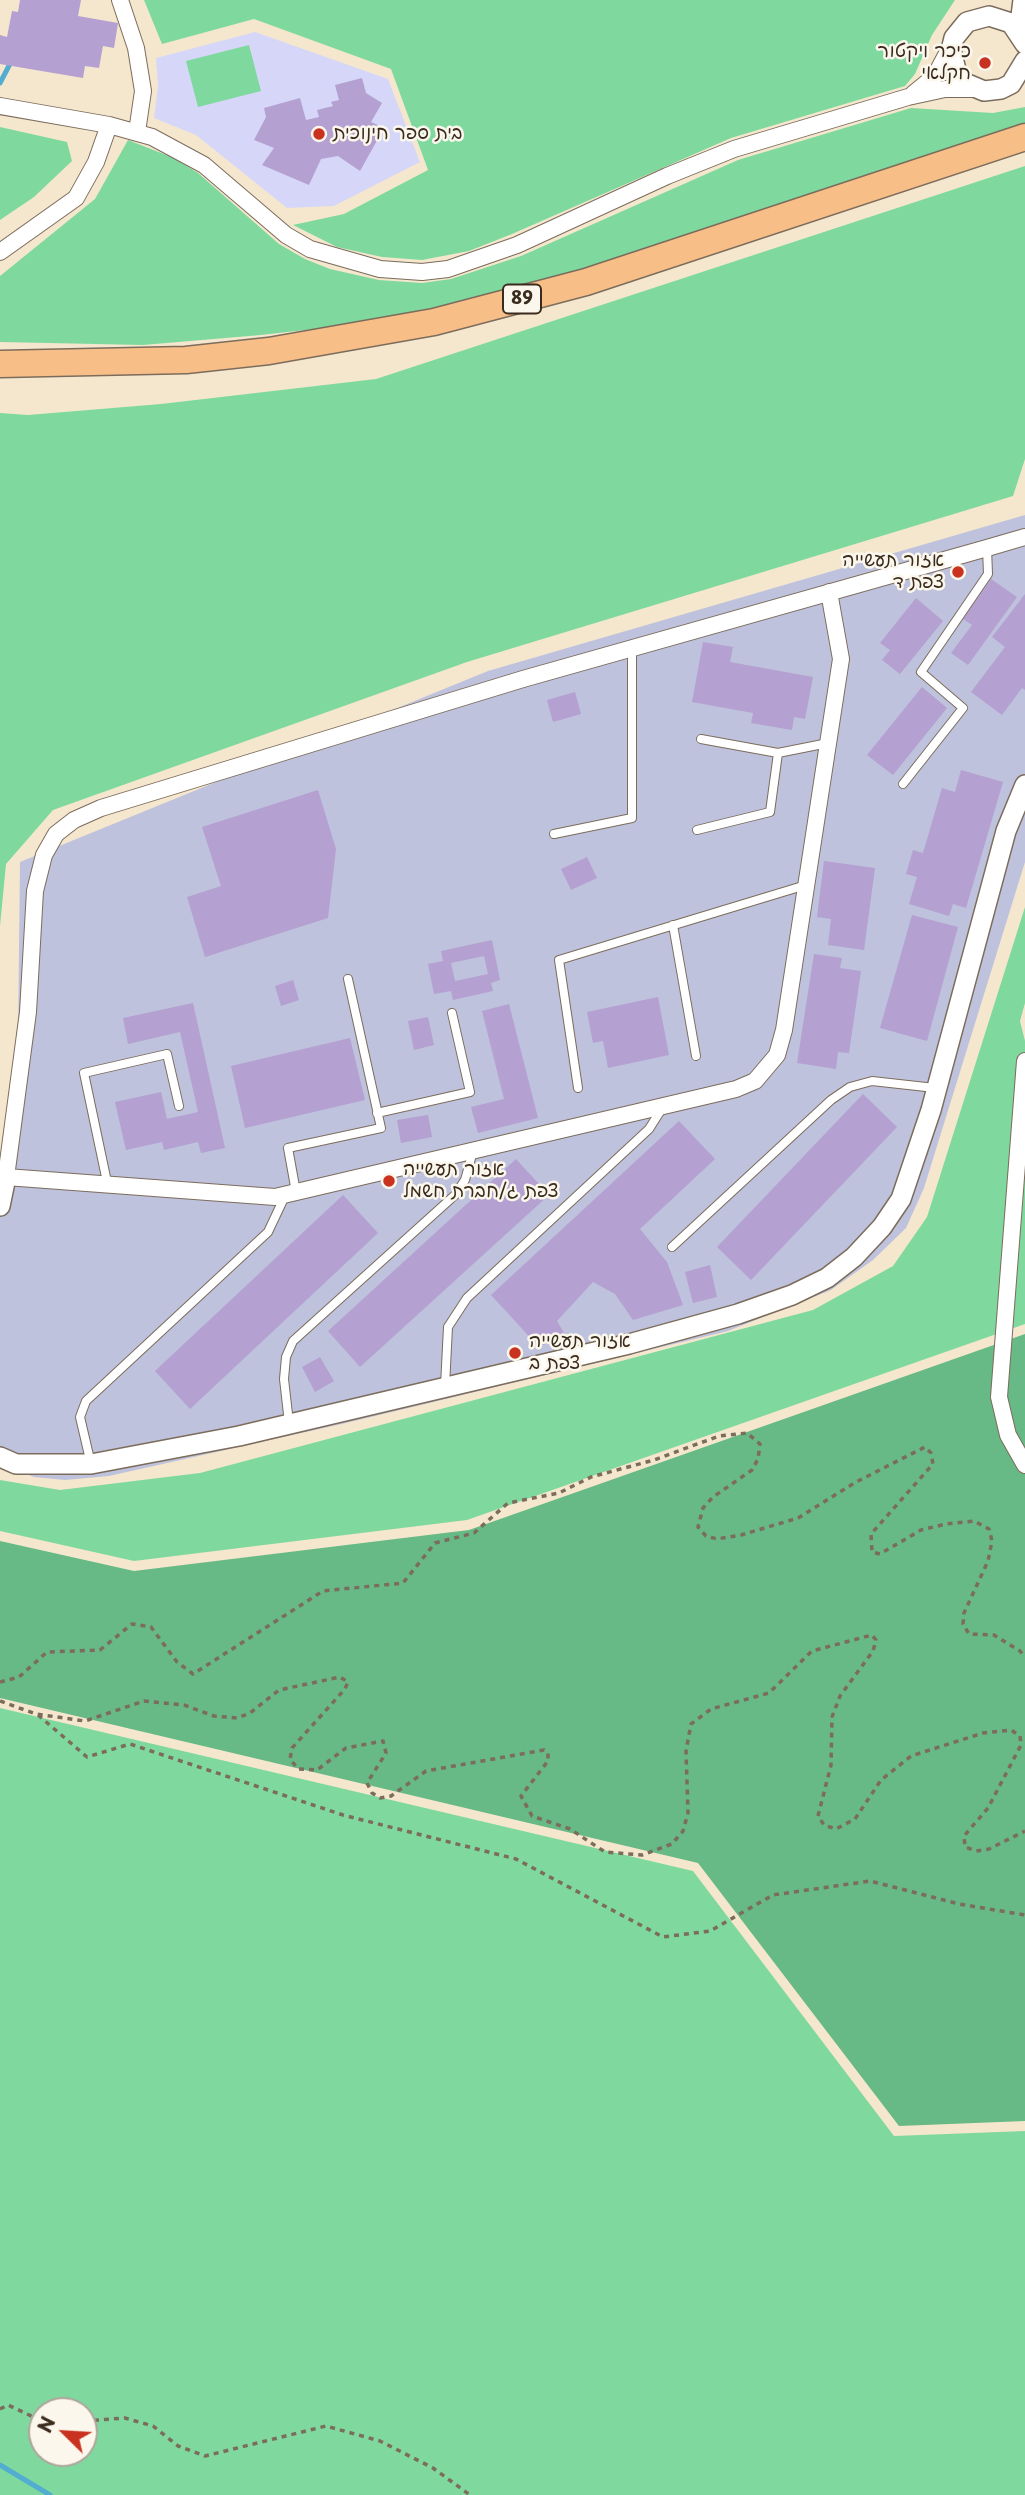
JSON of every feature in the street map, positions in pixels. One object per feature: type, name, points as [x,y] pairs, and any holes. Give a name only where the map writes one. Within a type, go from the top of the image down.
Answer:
[{"type":"highway","name":"89","points":[[0,363],[186,360],[269,351],[434,322],[586,282],[1025,137]]},
{"type":"street","points":[[120,0],[136,48],[143,91],[137,132]]},
{"type":"street","points":[[908,97],[934,76],[954,38],[967,22],[977,18],[1000,0]]},
{"type":"street","points":[[1022,38],[1023,2]]},
{"type":"street","points":[[977,18],[1000,18],[1022,38]]},
{"type":"street","points":[[954,38],[951,50],[957,74],[975,89]]},
{"type":"street","points":[[1001,89],[1019,76],[1025,61]]},
{"type":"street","points":[[0,106],[137,132],[179,149],[204,164],[286,234],[310,249],[380,269],[422,272],[472,262],[517,245],[667,176],[734,149],[908,97],[946,89],[1001,89],[1025,82]]},
{"type":"street","points":[[0,252],[76,198],[96,162],[109,125]]},
{"type":"street","points":[[0,1206],[28,1012],[35,891],[44,855],[56,834],[74,820],[101,808],[632,648],[1025,537]]},
{"type":"street","points":[[6,1177],[107,1182],[245,1197],[291,1193],[663,1107],[736,1089],[755,1081],[777,1055],[841,659],[830,592]]},
{"type":"street","points":[[0,1457],[16,1464],[91,1464],[239,1436],[629,1344],[738,1314],[792,1295],[827,1278],[854,1257],[882,1227],[901,1199],[937,1088],[1006,831],[1025,785]]},
{"type":"street","points":[[1025,1061],[999,1396],[1008,1435],[1025,1465]]},
{"type":"lane","points":[[903,784],[964,708],[920,672],[988,574],[987,548]]},
{"type":"lane","points":[[554,834],[632,818],[632,648]]},
{"type":"lane","points":[[701,739],[778,753],[828,743]]},
{"type":"lane","points":[[697,830],[770,812],[778,753]]},
{"type":"lane","points":[[578,1088],[559,960],[806,885]]},
{"type":"lane","points":[[673,925],[696,1056]]},
{"type":"lane","points":[[91,1464],[80,1417],[86,1401],[268,1231],[291,1193],[288,1148],[381,1128],[348,979]]},
{"type":"lane","points":[[377,1113],[470,1092],[452,1013]]},
{"type":"lane","points":[[107,1182],[83,1073],[167,1054],[179,1106]]},
{"type":"lane","points":[[672,1247],[831,1100],[850,1087],[872,1080],[937,1088]]},
{"type":"lane","points":[[445,1386],[448,1327],[467,1298],[649,1129],[663,1107]]},
{"type":"lane","points":[[289,1423],[284,1379],[286,1357],[293,1341],[454,1195],[465,1180],[473,1151]]},
{"type":"path","points":[[0,1682],[19,1677],[47,1652],[100,1650],[132,1624],[151,1627],[177,1662],[193,1674],[323,1591],[403,1583],[435,1543],[474,1533],[508,1503],[559,1493],[591,1477],[654,1461],[719,1436],[747,1433],[760,1444],[758,1459],[752,1470],[703,1508],[698,1527],[706,1536],[717,1539],[741,1535],[798,1518],[856,1482],[925,1447],[931,1453],[933,1464],[871,1534],[873,1552],[880,1554],[921,1530],[946,1524],[974,1521],[989,1529],[992,1541],[988,1561],[964,1613],[963,1624],[969,1633],[994,1635],[1025,1657]]},
{"type":"path","points":[[0,1701],[36,1714],[85,1721],[144,1701],[184,1704],[214,1716],[237,1718],[250,1713],[279,1690],[340,1677],[348,1682],[345,1689],[292,1748],[290,1759],[298,1769],[317,1770],[346,1748],[383,1741],[386,1753],[367,1783],[372,1793],[380,1798],[391,1796],[426,1771],[544,1750],[548,1754],[548,1762],[521,1796],[532,1816],[570,1829],[605,1852],[642,1855],[672,1844],[683,1831],[688,1813],[686,1751],[691,1724],[712,1709],[769,1693],[812,1651],[873,1635],[876,1640],[873,1651],[840,1696],[832,1717],[831,1765],[818,1816],[824,1825],[836,1829],[855,1819],[881,1780],[912,1756],[983,1733],[1011,1730],[1020,1736],[1021,1745],[988,1808],[964,1836],[965,1847],[976,1851],[989,1849],[1025,1831]]},
{"type":"path","points":[[36,1714],[87,1757],[130,1744],[343,1815],[516,1859],[663,1937],[710,1931],[773,1895],[870,1881],[959,1904],[1025,1914]]},
{"type":"path","points":[[0,2409],[8,2405],[28,2414]]},
{"type":"path","points":[[98,2420],[125,2418],[153,2426],[178,2446],[205,2456],[326,2426],[380,2441],[433,2468],[470,2495]]},
{"type":"shaded area","points":[[255,32],[388,79],[420,162],[334,206],[287,208],[196,135],[154,118],[158,86],[156,58]]},
{"type":"shaded area","points":[[1025,515],[1025,862],[924,1188],[906,1228],[873,1260],[831,1290],[728,1331],[346,1423],[109,1476],[65,1480],[34,1477],[0,1464],[0,1161],[18,1040],[20,862],[488,671]]},
{"type":"green space","points":[[144,0],[955,0],[932,35],[915,74],[905,86],[731,138],[469,251],[422,260],[382,257],[337,247],[293,225],[344,214],[428,170],[391,69],[254,19],[162,44]]},
{"type":"green space","points":[[249,45],[261,91],[198,107],[186,61]]},
{"type":"green space","points":[[1025,107],[1025,127],[570,276],[453,305],[359,324],[143,345],[0,342],[0,276],[95,199],[128,140],[174,158],[198,173],[279,244],[305,259],[330,269],[379,280],[422,283],[451,279],[521,256],[738,160],[911,108],[993,113]]},
{"type":"green space","points":[[0,127],[67,142],[72,161],[34,197],[0,220]]},
{"type":"green space","points":[[1025,166],[1025,459],[1013,496],[467,662],[53,810],[6,864],[0,926],[0,413],[28,415],[161,404],[376,379]]},
{"type":"green space","points":[[1025,907],[1025,1003],[1020,1021],[1025,1041],[1025,1324],[467,1520],[134,1561],[0,1531],[0,1480],[60,1490],[200,1473],[813,1310],[893,1266],[927,1217]]},
{"type":"green space","points":[[1025,1334],[1025,2121],[899,2126],[698,1863],[0,1698],[0,1541],[134,1571],[469,1530]]},
{"type":"green space","points":[[0,1708],[693,1871],[894,2136],[1025,2131],[1025,2495],[0,2495]]},
{"type":"building","points":[[20,0],[81,0],[78,16],[118,23],[114,48],[103,46],[99,68],[85,66],[83,78],[0,64],[0,35],[7,37],[12,11],[18,12]]},
{"type":"building","name":"בית ספר חינוכית","points":[[362,78],[366,93],[382,103],[371,122],[384,128],[360,171],[338,156],[321,159],[309,185],[262,165],[274,148],[254,140],[266,117],[264,108],[300,98],[306,120],[319,117],[317,110],[333,106],[331,102],[339,100],[335,85]]},
{"type":"building","points":[[991,579],[1017,597],[968,665],[951,653],[972,625],[963,619]]},
{"type":"building","points":[[1025,594],[1025,690],[1022,688],[1002,715],[971,692],[1005,647],[992,637]]},
{"type":"building","points":[[916,598],[943,621],[900,674],[882,660],[890,650],[880,643]]},
{"type":"building","points":[[703,642],[733,647],[730,662],[813,677],[805,719],[794,717],[792,730],[751,723],[753,713],[692,702]]},
{"type":"building","points":[[922,687],[947,708],[893,775],[867,755]]},
{"type":"building","points":[[575,692],[581,714],[553,722],[547,700]]},
{"type":"building","points":[[961,770],[1003,782],[966,908],[953,904],[949,916],[909,904],[917,877],[906,874],[913,850],[923,853],[942,788],[955,792]]},
{"type":"building","points":[[318,790],[336,849],[328,918],[205,957],[187,897],[221,886],[202,827]]},
{"type":"building","points":[[587,857],[597,878],[571,890],[561,869]]},
{"type":"building","points":[[824,861],[875,868],[864,950],[828,945],[831,919],[817,917]]},
{"type":"building","points":[[912,915],[958,927],[927,1041],[880,1028]]},
{"type":"building","points":[[492,940],[500,980],[491,983],[493,991],[453,1000],[451,991],[434,994],[428,964],[443,961],[441,951]],"holes":[[[484,956],[488,974],[455,981],[451,963]]]},
{"type":"building","points":[[814,954],[842,958],[840,968],[861,971],[849,1053],[838,1052],[836,1069],[797,1063]]},
{"type":"building","points":[[293,980],[299,1000],[281,1006],[275,986]]},
{"type":"building","points":[[658,997],[669,1055],[608,1068],[603,1041],[593,1043],[587,1012]]},
{"type":"building","points":[[193,1003],[225,1148],[201,1153],[198,1142],[164,1150],[162,1142],[126,1150],[115,1102],[161,1092],[167,1119],[198,1112],[180,1032],[128,1044],[123,1018]]},
{"type":"building","points":[[509,1004],[538,1118],[478,1133],[471,1107],[504,1099],[482,1011]]},
{"type":"building","points":[[428,1017],[434,1045],[414,1050],[408,1021]]},
{"type":"building","points":[[350,1038],[365,1100],[245,1128],[231,1066]]},
{"type":"building","points":[[863,1094],[897,1127],[751,1280],[717,1247]]},
{"type":"building","points":[[428,1115],[432,1137],[401,1143],[397,1120]]},
{"type":"building","points":[[679,1121],[715,1159],[640,1229],[667,1262],[683,1305],[633,1320],[615,1294],[593,1282],[557,1321],[567,1338],[538,1346],[491,1295]]},
{"type":"building","points":[[516,1159],[549,1195],[360,1367],[328,1331]]},
{"type":"building","points":[[343,1195],[378,1233],[190,1409],[155,1371]]},
{"type":"building","points":[[710,1265],[717,1297],[693,1303],[685,1272]]},
{"type":"building","points":[[320,1357],[334,1381],[315,1392],[302,1367]]},
{"type":"waterway","points":[[0,83],[12,60]]},
{"type":"waterway","points":[[0,2465],[50,2495]]},
{"type":"place","name":"כיכר ויקטור חקלאי","points":[[985,63]]},
{"type":"place","name":"בית ספר חינוכית","points":[[319,134]]},
{"type":"place","name":"אזור תעשייה צפת ד","points":[[958,572]]},
{"type":"place","name":"אזור תעשייה צפת ג/חברת חשמל","points":[[389,1181]]},
{"type":"place","name":"אזור תעשייה צפת ב","points":[[515,1353]]}]
